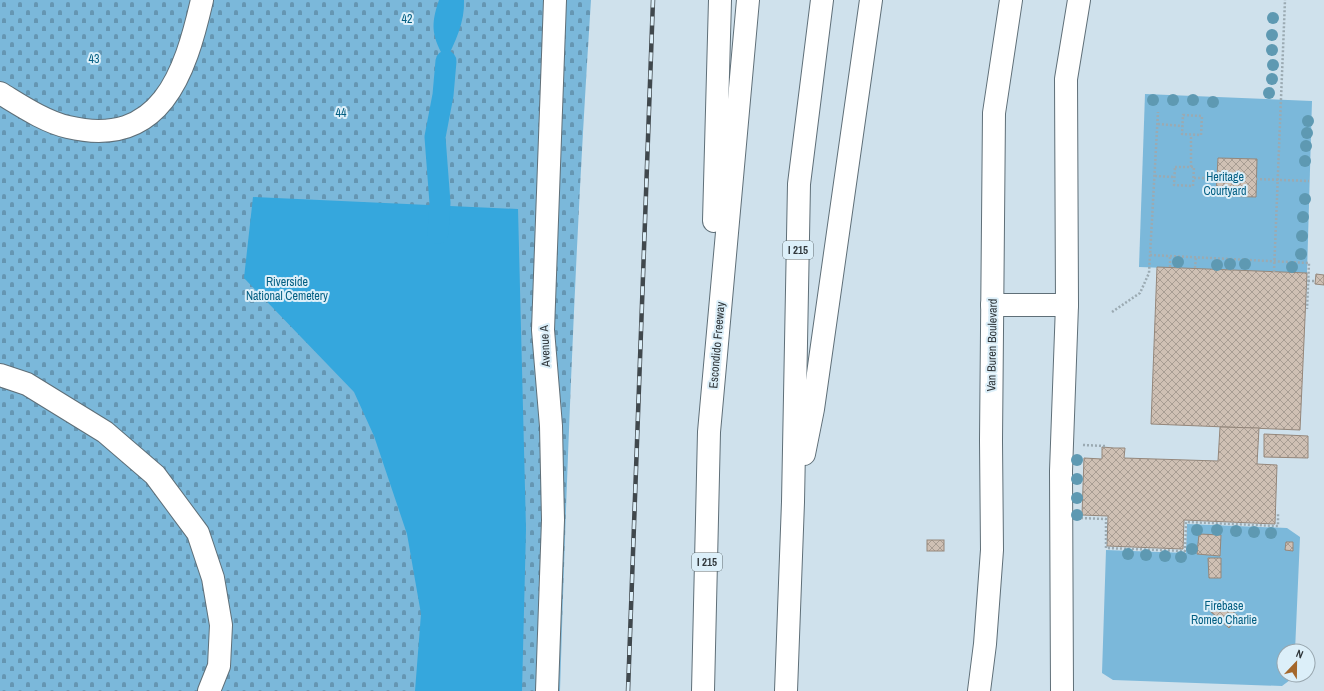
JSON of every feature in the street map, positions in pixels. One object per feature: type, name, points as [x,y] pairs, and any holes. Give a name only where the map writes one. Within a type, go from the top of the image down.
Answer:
[{"type":"main road","points":[[0,93],[31,111],[67,127],[98,132],[127,128],[151,114],[166,98],[181,69],[196,24],[202,0]]},
{"type":"main road","name":"Avenue A","points":[[547,691],[553,520],[551,426],[543,330],[555,0]]},
{"type":"main road","points":[[709,432],[720,0]]},
{"type":"main road","name":"Escondido Freeway","points":[[703,691],[709,432],[748,0]]},
{"type":"main road","name":"I 215","points":[[786,691],[793,502],[799,184],[822,0]]},
{"type":"main road","points":[[793,502],[813,410],[871,0]]},
{"type":"main road","name":"Van Buren Boulevard","points":[[979,691],[985,644],[992,550],[994,113],[1011,0]]},
{"type":"main road","points":[[1062,691],[1061,471],[1067,305],[1066,80],[1080,0]]},
{"type":"main road","points":[[992,305],[1067,305]]},
{"type":"main road","points":[[0,375],[27,384],[106,432],[155,475],[198,533],[213,578],[221,625],[219,666],[209,691]]},
{"type":"path","points":[[1274,272],[1285,0]]},
{"type":"path","points":[[1112,312],[1140,293],[1149,273],[1158,112]]},
{"type":"path","points":[[1183,115],[1202,116],[1201,135],[1192,134],[1182,134],[1183,115]]},
{"type":"path","points":[[1158,124],[1182,126]]},
{"type":"path","points":[[1191,167],[1192,134]]},
{"type":"path","points":[[1174,167],[1194,167],[1194,186],[1174,185],[1174,177],[1174,167]]},
{"type":"path","points":[[1155,176],[1174,177]]},
{"type":"path","points":[[1194,178],[1217,178]]},
{"type":"path","points":[[1256,179],[1309,182]]},
{"type":"path","points":[[1150,255],[1309,263],[1307,309]]},
{"type":"path","points":[[1170,256],[1170,267]]},
{"type":"path","points":[[1195,268],[1196,257]]},
{"type":"path","points":[[1308,281],[1315,281]]},
{"type":"path","points":[[1082,453],[1082,445],[1105,446]]},
{"type":"path","points":[[1080,511],[1080,518],[1106,519],[1106,548],[1185,551],[1186,522],[1278,526],[1278,514]]},
{"type":"green space","name":"Riverside National Cemetery","points":[[0,0],[591,0],[572,345],[560,691],[0,691]]},
{"type":"green space","name":"Heritage Courtyard","points":[[1145,94],[1312,101],[1307,273],[1139,267]]},
{"type":"green space","name":"Firebase Romeo Charlie","points":[[1187,524],[1287,528],[1300,537],[1295,643],[1276,643],[1276,683],[1286,683],[1282,686],[1113,680],[1102,673],[1106,550],[1186,553]]},
{"type":"shaded area","points":[[439,0],[464,0],[461,24],[446,61],[435,38],[434,31],[434,17]]},
{"type":"shaded area","points":[[253,197],[518,209],[526,529],[522,691],[415,691],[421,614],[407,534],[374,436],[354,392],[244,278]]},
{"type":"building","points":[[1218,158],[1257,159],[1256,197],[1216,196]]},
{"type":"building","points":[[1157,267],[1307,273],[1300,430],[1151,424]]},
{"type":"building","points":[[1316,274],[1324,275],[1324,285],[1315,284]]},
{"type":"building","points":[[1220,427],[1259,428],[1257,464],[1277,465],[1275,524],[1184,520],[1183,549],[1107,546],[1108,516],[1082,515],[1084,458],[1102,459],[1102,447],[1125,448],[1124,458],[1218,461]]},
{"type":"building","points":[[1264,434],[1308,436],[1308,458],[1264,457]]},
{"type":"building","points":[[1199,534],[1221,535],[1220,556],[1197,554]]},
{"type":"building","points":[[927,540],[944,540],[944,551],[927,551]]},
{"type":"building","points":[[1286,542],[1293,542],[1293,551],[1285,550]]},
{"type":"building","points":[[1208,558],[1221,558],[1221,578],[1209,578]]},
{"type":"building","points":[[1220,600],[1239,617],[1229,628],[1210,611]]},
{"type":"waterway","points":[[438,233],[440,203],[435,137],[443,95],[446,61]]},
{"type":"railway","points":[[628,691],[653,0]]},
{"type":"park label","name":"42","points":[[407,19]]},
{"type":"park label","name":"43","points":[[94,59]]},
{"type":"park label","name":"44","points":[[341,113]]}]
